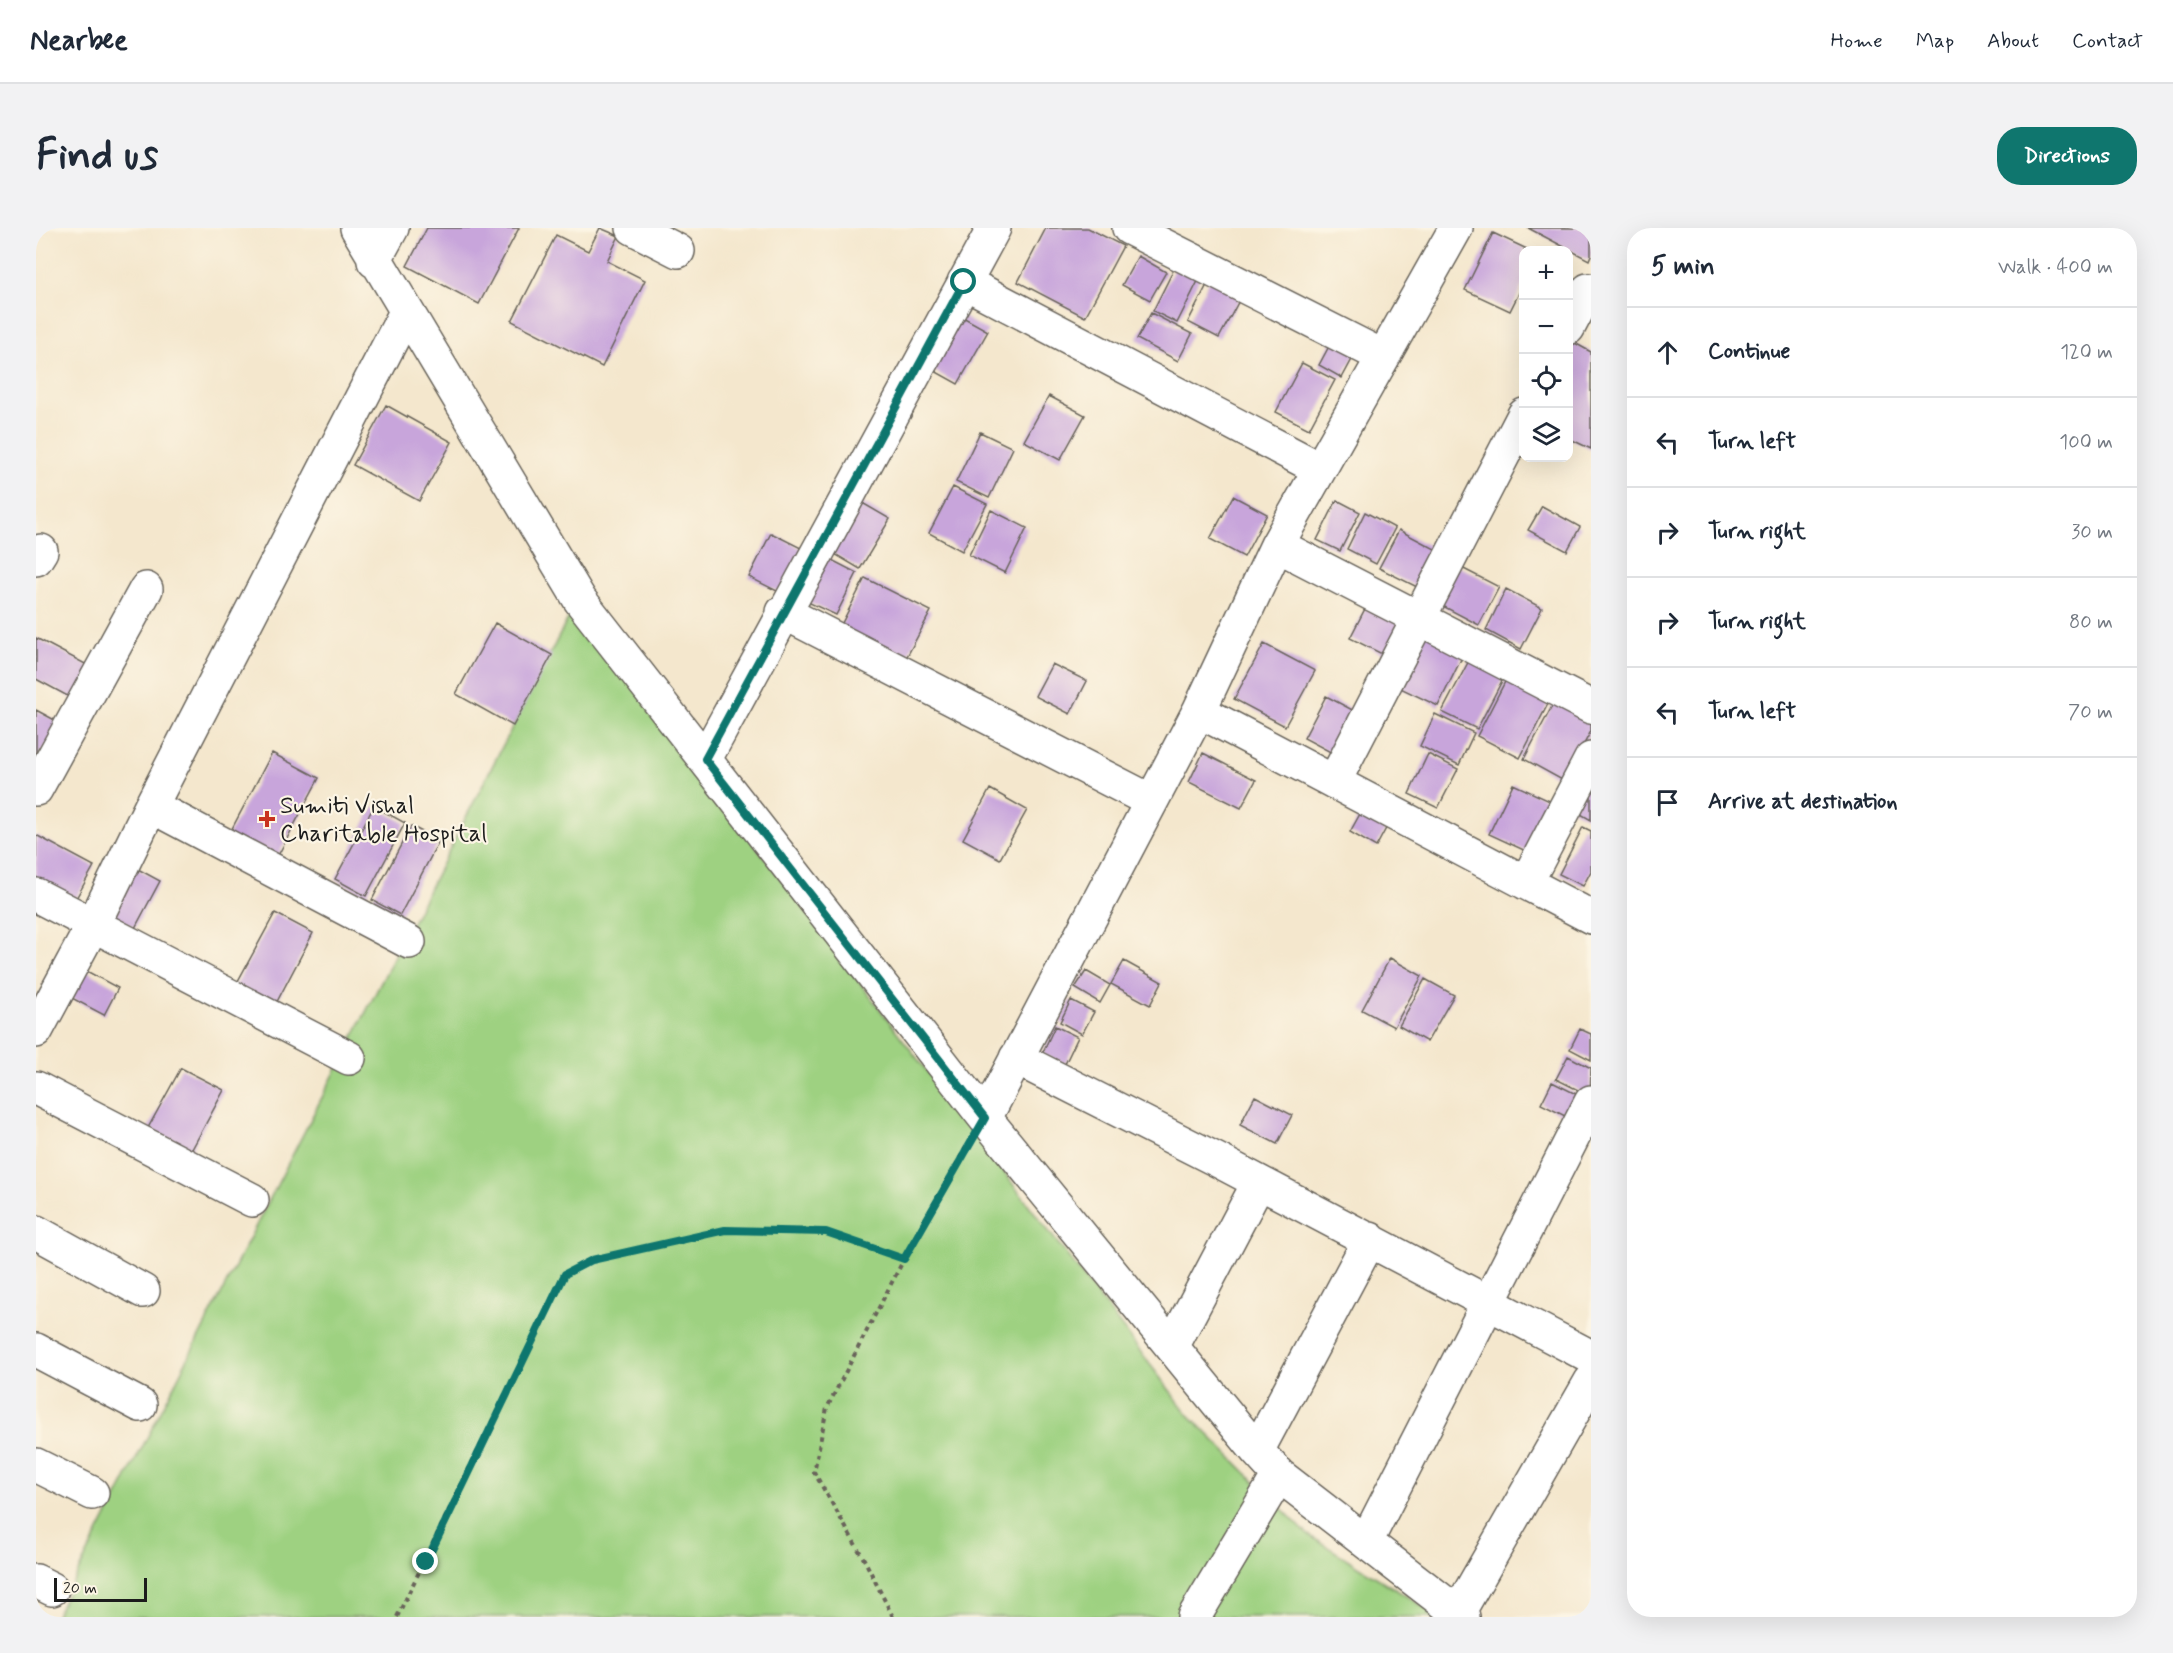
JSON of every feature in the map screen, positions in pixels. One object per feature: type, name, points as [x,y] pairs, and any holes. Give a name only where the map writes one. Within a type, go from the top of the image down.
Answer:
[{"type":"street","points":[[357,228],[374,261],[580,600],[985,1118],[1257,1451],[1280,1475],[1460,1615],[1591,1381]]},
{"type":"street","points":[[374,261],[392,228]]},
{"type":"street","points":[[633,228],[678,251]]},
{"type":"street","points":[[705,759],[994,228]]},
{"type":"street","points":[[1131,228],[1382,356]]},
{"type":"street","points":[[985,1118],[1199,711],[1277,545],[1456,228]]},
{"type":"street","points":[[964,282],[1320,469]]},
{"type":"street","points":[[1573,320],[1588,290]]},
{"type":"street","points":[[36,1031],[93,925],[151,806],[406,312]]},
{"type":"street","points":[[1334,782],[1519,425]]},
{"type":"street","points":[[1277,545],[1591,707]]},
{"type":"street","points":[[36,789],[146,589]]},
{"type":"street","points":[[783,612],[1151,801]]},
{"type":"street","points":[[1199,711],[1591,917]]},
{"type":"street","points":[[1526,883],[1591,759]]},
{"type":"street","points":[[151,806],[409,942]]},
{"type":"street","points":[[36,895],[349,1058]]},
{"type":"street","points":[[1016,1058],[1370,1239],[1591,1357]]},
{"type":"street","points":[[36,1088],[252,1200]]},
{"type":"street","points":[[1366,1542],[1591,1102]]},
{"type":"street","points":[[1172,1347],[1259,1182]]},
{"type":"street","points":[[36,1232],[143,1291]]},
{"type":"street","points":[[1257,1451],[1370,1239]]},
{"type":"street","points":[[36,1350],[140,1405]]},
{"type":"street","points":[[36,1465],[92,1493]]},
{"type":"street","points":[[1194,1617],[1280,1475]]},
{"type":"path","points":[[893,1617],[865,1561],[814,1472],[827,1408],[904,1259],[985,1118]]},
{"type":"path","points":[[397,1617],[565,1274],[592,1260],[725,1230],[826,1232],[904,1259]]},
{"type":"green space","points":[[574,607],[1187,1413],[1307,1534],[1440,1617],[55,1617]]},
{"type":"building","points":[[427,228],[519,228],[479,304],[407,266]]},
{"type":"building","points":[[600,228],[619,236],[607,261],[645,280],[602,367],[512,321],[556,235],[588,251]]},
{"type":"building","points":[[1046,228],[1088,228],[1123,246],[1085,317],[1018,282]]},
{"type":"building","points":[[1528,228],[1591,228],[1589,260],[1573,252],[1573,246],[1562,246]]},
{"type":"building","points":[[1493,233],[1521,246],[1519,293],[1510,311],[1465,290]]},
{"type":"building","points":[[1138,256],[1166,272],[1150,300],[1122,285]]},
{"type":"building","points":[[1177,263],[1201,275],[1177,323],[1153,311]]},
{"type":"building","points":[[1210,279],[1242,295],[1219,338],[1188,322]]},
{"type":"building","points":[[952,311],[988,331],[958,384],[922,364]]},
{"type":"building","points":[[1151,313],[1192,334],[1178,361],[1137,339]]},
{"type":"building","points":[[1334,337],[1357,350],[1342,378],[1319,365]]},
{"type":"building","points":[[1573,342],[1591,352],[1591,449],[1573,440]]},
{"type":"building","points":[[1302,363],[1335,380],[1309,429],[1276,412]]},
{"type":"building","points":[[1049,396],[1085,415],[1060,460],[1024,441]]},
{"type":"building","points":[[386,405],[452,442],[419,501],[353,465]]},
{"type":"building","points":[[980,432],[1013,448],[989,498],[956,482]]},
{"type":"building","points":[[953,487],[987,504],[962,551],[929,533]]},
{"type":"building","points":[[1233,496],[1267,514],[1244,557],[1210,539]]},
{"type":"building","points":[[852,497],[890,519],[860,569],[823,547]]},
{"type":"building","points":[[1337,500],[1360,512],[1340,551],[1317,540]]},
{"type":"building","points":[[1542,506],[1580,527],[1567,551],[1528,530]]},
{"type":"building","points":[[991,510],[1027,528],[1005,573],[969,555]]},
{"type":"building","points":[[1365,512],[1395,528],[1376,564],[1347,549]]},
{"type":"building","points":[[1399,530],[1437,550],[1417,587],[1379,568]]},
{"type":"building","points":[[771,533],[805,550],[783,594],[749,577]]},
{"type":"building","points":[[822,555],[857,573],[836,615],[801,599]]},
{"type":"building","points":[[1456,565],[1499,587],[1479,625],[1437,603]]},
{"type":"building","points":[[865,578],[931,611],[904,662],[839,629]]},
{"type":"building","points":[[1506,589],[1542,608],[1521,649],[1486,630]]},
{"type":"building","points":[[1369,601],[1407,620],[1388,657],[1350,638]]},
{"type":"building","points":[[495,623],[552,655],[513,726],[456,694]]},
{"type":"building","points":[[1421,628],[1466,649],[1438,706],[1394,685]]},
{"type":"building","points":[[36,638],[93,668],[75,700],[36,679]]},
{"type":"building","points":[[1264,644],[1315,671],[1285,726],[1234,699]]},
{"type":"building","points":[[1473,653],[1507,671],[1477,729],[1442,712]]},
{"type":"building","points":[[1052,664],[1087,681],[1070,714],[1035,696]]},
{"type":"building","points":[[1509,674],[1552,696],[1520,758],[1477,736]]},
{"type":"building","points":[[1326,696],[1360,714],[1338,756],[1304,738]]},
{"type":"building","points":[[1556,699],[1591,718],[1591,731],[1564,781],[1524,759]]},
{"type":"building","points":[[36,710],[64,725],[36,758]]},
{"type":"building","points":[[1435,714],[1474,733],[1459,765],[1420,746]]},
{"type":"building","points":[[272,753],[319,778],[273,865],[226,840]]},
{"type":"building","points":[[1203,753],[1256,780],[1241,808],[1189,782]]},
{"type":"building","points":[[1428,754],[1458,769],[1438,808],[1409,794]]},
{"type":"building","points":[[1591,775],[1591,820],[1572,809]]},
{"type":"building","points":[[1513,784],[1552,802],[1528,852],[1489,834]]},
{"type":"building","points":[[990,789],[1027,810],[1000,859],[963,839]]},
{"type":"building","points":[[1365,805],[1391,819],[1376,847],[1350,832]]},
{"type":"building","points":[[374,806],[405,823],[366,896],[335,879]]},
{"type":"building","points":[[411,826],[439,841],[400,915],[372,900]]},
{"type":"building","points":[[1583,827],[1591,831],[1591,871],[1583,886],[1559,874]]},
{"type":"building","points":[[36,835],[94,866],[74,902],[36,882]]},
{"type":"building","points":[[136,868],[160,881],[135,928],[111,915]]},
{"type":"building","points":[[275,913],[313,933],[271,1013],[232,992]]},
{"type":"building","points":[[1390,958],[1422,976],[1394,1027],[1362,1010]]},
{"type":"building","points":[[1124,961],[1162,982],[1150,1005],[1111,984]]},
{"type":"building","points":[[81,968],[118,988],[104,1015],[66,995]]},
{"type":"building","points":[[1086,971],[1110,985],[1100,1003],[1075,988]]},
{"type":"building","points":[[1425,979],[1454,995],[1427,1042],[1399,1026]]},
{"type":"building","points":[[1071,1000],[1094,1012],[1082,1034],[1060,1022]]},
{"type":"building","points":[[1055,1026],[1078,1037],[1065,1064],[1042,1054]]},
{"type":"building","points":[[1580,1029],[1591,1034],[1591,1060],[1570,1049]]},
{"type":"building","points":[[1568,1056],[1591,1068],[1590,1096],[1556,1079]]},
{"type":"building","points":[[181,1068],[224,1090],[191,1151],[148,1128]]},
{"type":"building","points":[[1552,1082],[1588,1100],[1577,1122],[1541,1104]]},
{"type":"building","points":[[1255,1096],[1292,1115],[1277,1144],[1240,1125]]},
{"type":"place","name":"Sumiti Vishal Charitable Hospital","points":[[267,819]]},
{"type":"route","points":[[426,1562],[501,1402],[565,1274],[592,1260],[618,1256],[725,1230],[826,1232],[904,1259],[985,1118],[705,759],[964,282]]}]
